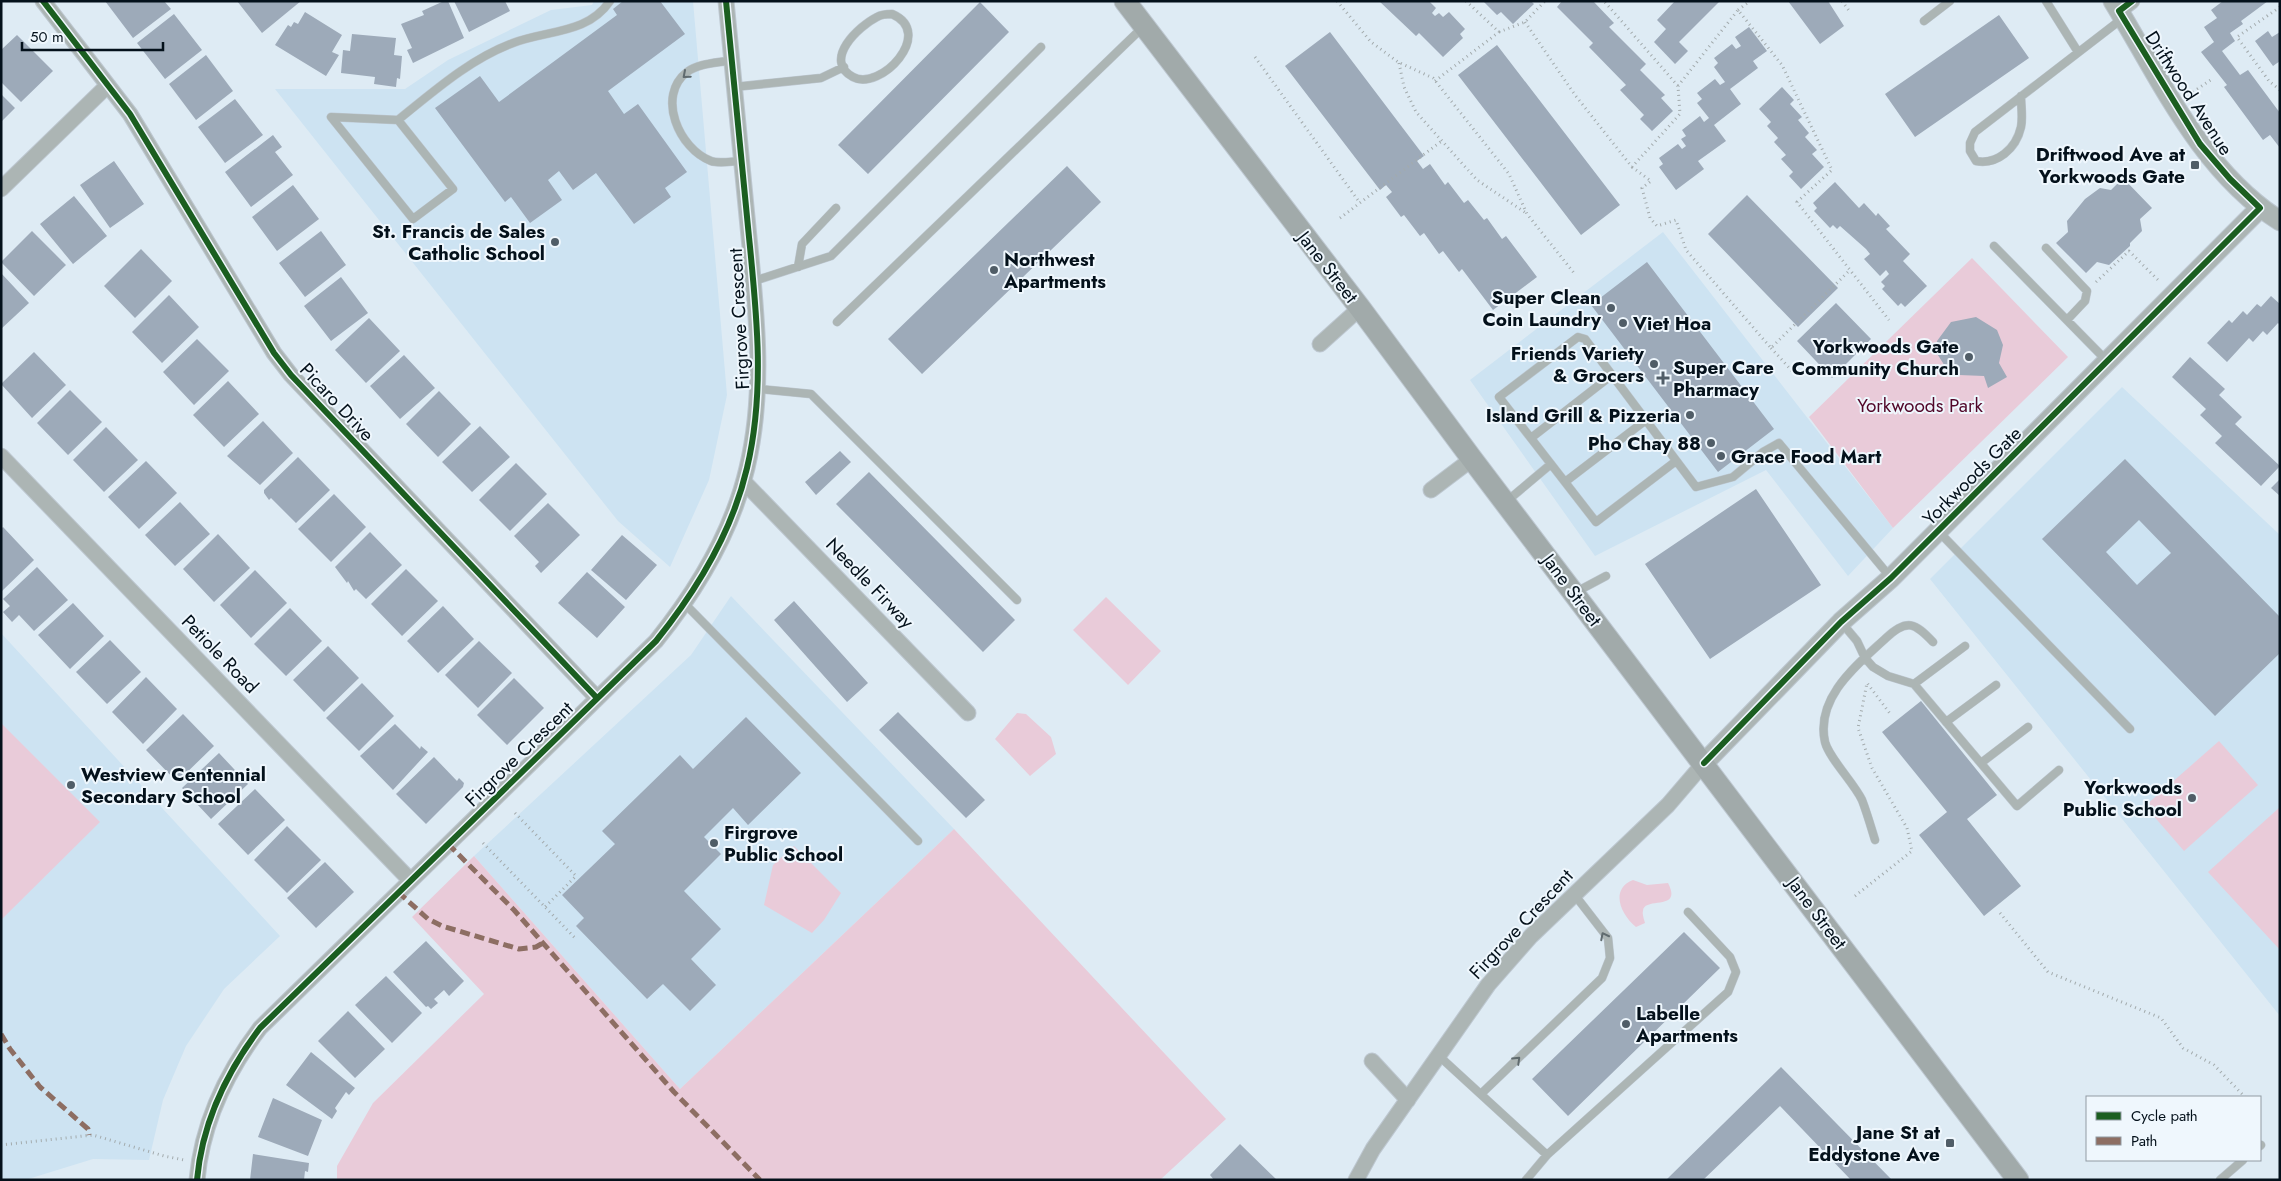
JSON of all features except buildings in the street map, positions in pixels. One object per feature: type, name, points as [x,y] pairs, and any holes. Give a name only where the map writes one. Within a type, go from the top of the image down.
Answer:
[{"type":"main road","name":"Jane Street","points":[[1125,1],[1704,763],[2009,1176]]},
{"type":"street","name":"Picaro Drive","points":[[43,1],[130,114],[274,353],[291,375],[597,698]]},
{"type":"street","name":"Firgrove Crescent","points":[[197,1180],[204,1139],[214,1106],[229,1072],[247,1045],[271,1016],[656,641],[685,604],[727,528],[744,482],[754,438],[760,370],[754,281],[726,1]]},
{"type":"street","name":"Driftwood Avenue","points":[[2122,8],[2200,144],[2260,208],[2280,222]]},
{"type":"street","points":[[1,189],[107,86]]},
{"type":"street","name":"Yorkwoods Gate","points":[[1704,763],[1842,622],[1891,578],[2260,208]]},
{"type":"street","points":[[1320,344],[1360,308]]},
{"type":"street","name":"Petiole Road","points":[[1,456],[410,880]]},
{"type":"street","points":[[1431,490],[1472,459]]},
{"type":"street","name":"Needle Firway","points":[[744,482],[968,713]]},
{"type":"street","name":"Firgrove Crescent","points":[[1356,1180],[1372,1149],[1488,985],[1530,936],[1668,805],[1704,763]]},
{"type":"street","points":[[1372,1061],[1408,1100]]},
{"type":"lane","points":[[398,120],[453,188],[413,219],[331,117],[398,120],[439,87],[482,58],[514,43],[579,26],[596,17],[610,1]]},
{"type":"lane","points":[[1924,21],[1950,1]]},
{"type":"lane","points":[[2046,1],[2078,52]]},
{"type":"lane","points":[[2021,96],[2021,128],[2012,147],[1999,158],[1986,163],[1976,162],[1970,152],[1970,142],[1975,132],[2021,96],[2078,52],[2122,8]]},
{"type":"lane","points":[[892,14],[900,17],[906,26],[909,38],[906,50],[880,75],[866,80],[854,78],[844,67],[842,53],[847,41],[866,23],[880,15],[892,14]]},
{"type":"lane","points":[[837,322],[1145,26]]},
{"type":"lane","points":[[754,281],[831,256],[1041,47]]},
{"type":"lane","points":[[732,60],[700,66],[687,72],[678,83],[672,103],[675,124],[690,149],[712,161],[742,161]]},
{"type":"lane","points":[[734,87],[821,78],[844,67]]},
{"type":"lane","points":[[798,267],[802,244],[836,208]]},
{"type":"lane","points":[[1994,246],[2107,362]]},
{"type":"lane","points":[[2046,248],[2087,291],[2085,302],[2067,320]]},
{"type":"lane","points":[[1676,461],[1596,522],[1499,397],[1578,337],[1585,339],[1696,487],[1733,477],[1763,452],[1779,443],[1891,578]]},
{"type":"lane","points":[[1531,438],[1612,375]]},
{"type":"lane","points":[[759,389],[811,394],[1017,600]]},
{"type":"lane","points":[[1565,482],[1646,420]]},
{"type":"lane","points":[[1505,502],[1551,464]]},
{"type":"lane","points":[[1938,530],[2130,729]]},
{"type":"lane","points":[[1574,593],[1606,576]]},
{"type":"lane","points":[[685,604],[918,841]]},
{"type":"lane","points":[[1842,622],[1857,641],[1865,658],[1872,666],[1888,676],[1914,684],[2017,806],[2059,770]]},
{"type":"lane","points":[[1875,840],[1862,800],[1825,743],[1824,721],[1830,700],[1844,678],[1894,630],[1908,624],[1918,626],[1933,642]]},
{"type":"lane","points":[[1914,684],[1965,646]]},
{"type":"lane","points":[[1946,722],[1996,685]]},
{"type":"lane","points":[[1981,763],[2028,727]]},
{"type":"lane","points":[[1482,1093],[1602,978],[1610,958],[1608,938],[1574,894]]},
{"type":"lane","points":[[1526,1180],[1547,1155],[1728,992],[1736,972],[1730,957],[1688,912]]},
{"type":"lane","points":[[1439,1056],[1482,1093],[1547,1155]]},
{"type":"lane","points":[[2220,1180],[2242,1161]]},
{"type":"path","points":[[1337,1],[1370,42],[1398,62],[1433,78],[1509,174],[1527,214],[1574,273]]},
{"type":"path","points":[[1466,1],[1499,32]]},
{"type":"path","points":[[1435,81],[1499,32],[1525,22],[1545,1]]},
{"type":"path","points":[[1604,1],[1678,86],[1680,114],[1632,166]]},
{"type":"path","points":[[1678,86],[1738,10],[1750,1]]},
{"type":"path","points":[[1842,1],[1850,12]]},
{"type":"path","points":[[2280,7],[2237,37],[2268,81],[2280,90]]},
{"type":"path","points":[[1738,10],[1782,65],[1832,170],[1797,202],[1889,320]]},
{"type":"path","points":[[1525,22],[1575,95],[1632,166],[1650,180],[1642,188],[1650,218],[1657,226],[1676,220],[1686,250],[1794,373]]},
{"type":"path","points":[[1255,57],[1360,203]]},
{"type":"path","points":[[1398,62],[1404,87],[1416,112],[1477,180],[1527,214]]},
{"type":"path","points":[[2193,92],[2212,79]]},
{"type":"path","points":[[1340,218],[1443,140]]},
{"type":"path","points":[[2087,291],[2129,251],[2159,281]]},
{"type":"path","points":[[1771,348],[1850,270]]},
{"type":"path","points":[[1855,896],[1912,851],[1907,828],[1872,768],[1858,728],[1867,683],[1891,715]]},
{"type":"path","points":[[515,813],[576,876],[545,907]]},
{"type":"path","points":[[483,843],[576,939]]},
{"type":"path","points":[[2000,913],[2048,972],[2162,1018],[2183,1048],[2214,1065],[2244,1096]]},
{"type":"path","points":[[1,1145],[92,1135],[173,1158]]},
{"type":"shaded area","name":"St. Francis de Sales Catholic School","points":[[594,1],[693,1],[727,395],[709,480],[670,567],[618,521],[275,89],[405,89],[448,60],[551,10],[592,5]]},
{"type":"shaded area","points":[[1663,232],[1893,528],[1848,576],[1766,470],[1595,556],[1470,380]]},
{"type":"shaded area","name":"Yorkwoods Public School","points":[[2122,387],[2280,535],[2280,1016],[1930,579]]},
{"type":"shaded area","name":"Firgrove Public School","points":[[731,596],[954,829],[680,1089],[474,856],[691,655]]},
{"type":"shaded area","name":"Westview Centennial Secondary School","points":[[1,633],[280,936],[224,989],[186,1046],[163,1100],[149,1160],[93,1159],[25,1180],[1,1180]]},
{"type":"green space","name":"Yorkwoods Park","points":[[1972,258],[2068,357],[1893,528],[1809,417]]},
{"type":"green space","points":[[1106,597],[1161,651],[1128,685],[1073,630]]},
{"type":"green space","points":[[1017,713],[1026,714],[1051,737],[1056,754],[1030,776],[995,739]]},
{"type":"green space","points":[[1,723],[100,822],[1,920]]},
{"type":"green space","points":[[2219,741],[2258,785],[2184,851],[2145,806]]},
{"type":"green space","points":[[2280,807],[2280,950],[2208,872]]},
{"type":"green space","points":[[954,829],[1226,1119],[1160,1180],[337,1180],[337,1166],[373,1103],[484,994],[412,917],[474,856],[680,1089]]},
{"type":"green space","points":[[794,846],[841,893],[824,920],[812,933],[764,905],[773,865]]},
{"type":"green space","points":[[1633,880],[1647,885],[1668,883],[1671,892],[1671,898],[1667,901],[1649,904],[1645,907],[1643,914],[1645,923],[1636,927],[1630,922],[1620,902],[1622,889]]},
{"type":"marked path","points":[[448,844],[514,910],[674,1092],[760,1180]]},
{"type":"marked path","points":[[398,892],[428,919],[442,926],[519,949],[536,947],[543,943]]},
{"type":"marked path","points":[[1,1034],[10,1049],[40,1087],[88,1129],[89,1135]]},
{"type":"cycle path","points":[[43,1],[130,114],[274,353],[291,375],[597,698]]},
{"type":"cycle path","points":[[197,1180],[204,1139],[210,1119],[226,1081],[260,1028],[656,641],[699,581],[722,538],[732,515],[747,468],[753,438],[758,378],[754,288],[726,1]]},
{"type":"cycle path","points":[[1704,763],[1841,622],[1891,578],[2260,208],[2230,179],[2200,144],[2119,11],[2132,1]]},
{"type":"place","name":"Driftwood Ave at Yorkwoods Gate","points":[[2195,165]]},
{"type":"place","name":"St. Francis de Sales Catholic School","points":[[555,242]]},
{"type":"place","name":"Northwest Apartments","points":[[994,270]]},
{"type":"place","name":"Super Clean Coin Laundry","points":[[1611,308]]},
{"type":"place","name":"Viet Hoa","points":[[1623,323]]},
{"type":"place","name":"Yorkwoods Gate Community Church","points":[[1969,357]]},
{"type":"place","name":"Friends Variety & Grocers","points":[[1654,364]]},
{"type":"place","name":"Super Care Pharmacy","points":[[1663,378]]},
{"type":"place","name":"Island Grill & Pizzeria","points":[[1690,415]]},
{"type":"place","name":"Pho Chay 88","points":[[1711,443]]},
{"type":"place","name":"Grace Food Mart","points":[[1721,456]]},
{"type":"place","name":"Westview Centennial Secondary School","points":[[71,785]]},
{"type":"place","name":"Yorkwoods Public School","points":[[2192,798]]},
{"type":"place","name":"Firgrove Public School","points":[[714,843]]},
{"type":"place","name":"Labelle Apartments","points":[[1626,1024]]},
{"type":"place","name":"Jane St at Eddystone Ave","points":[[1950,1143]]}]
